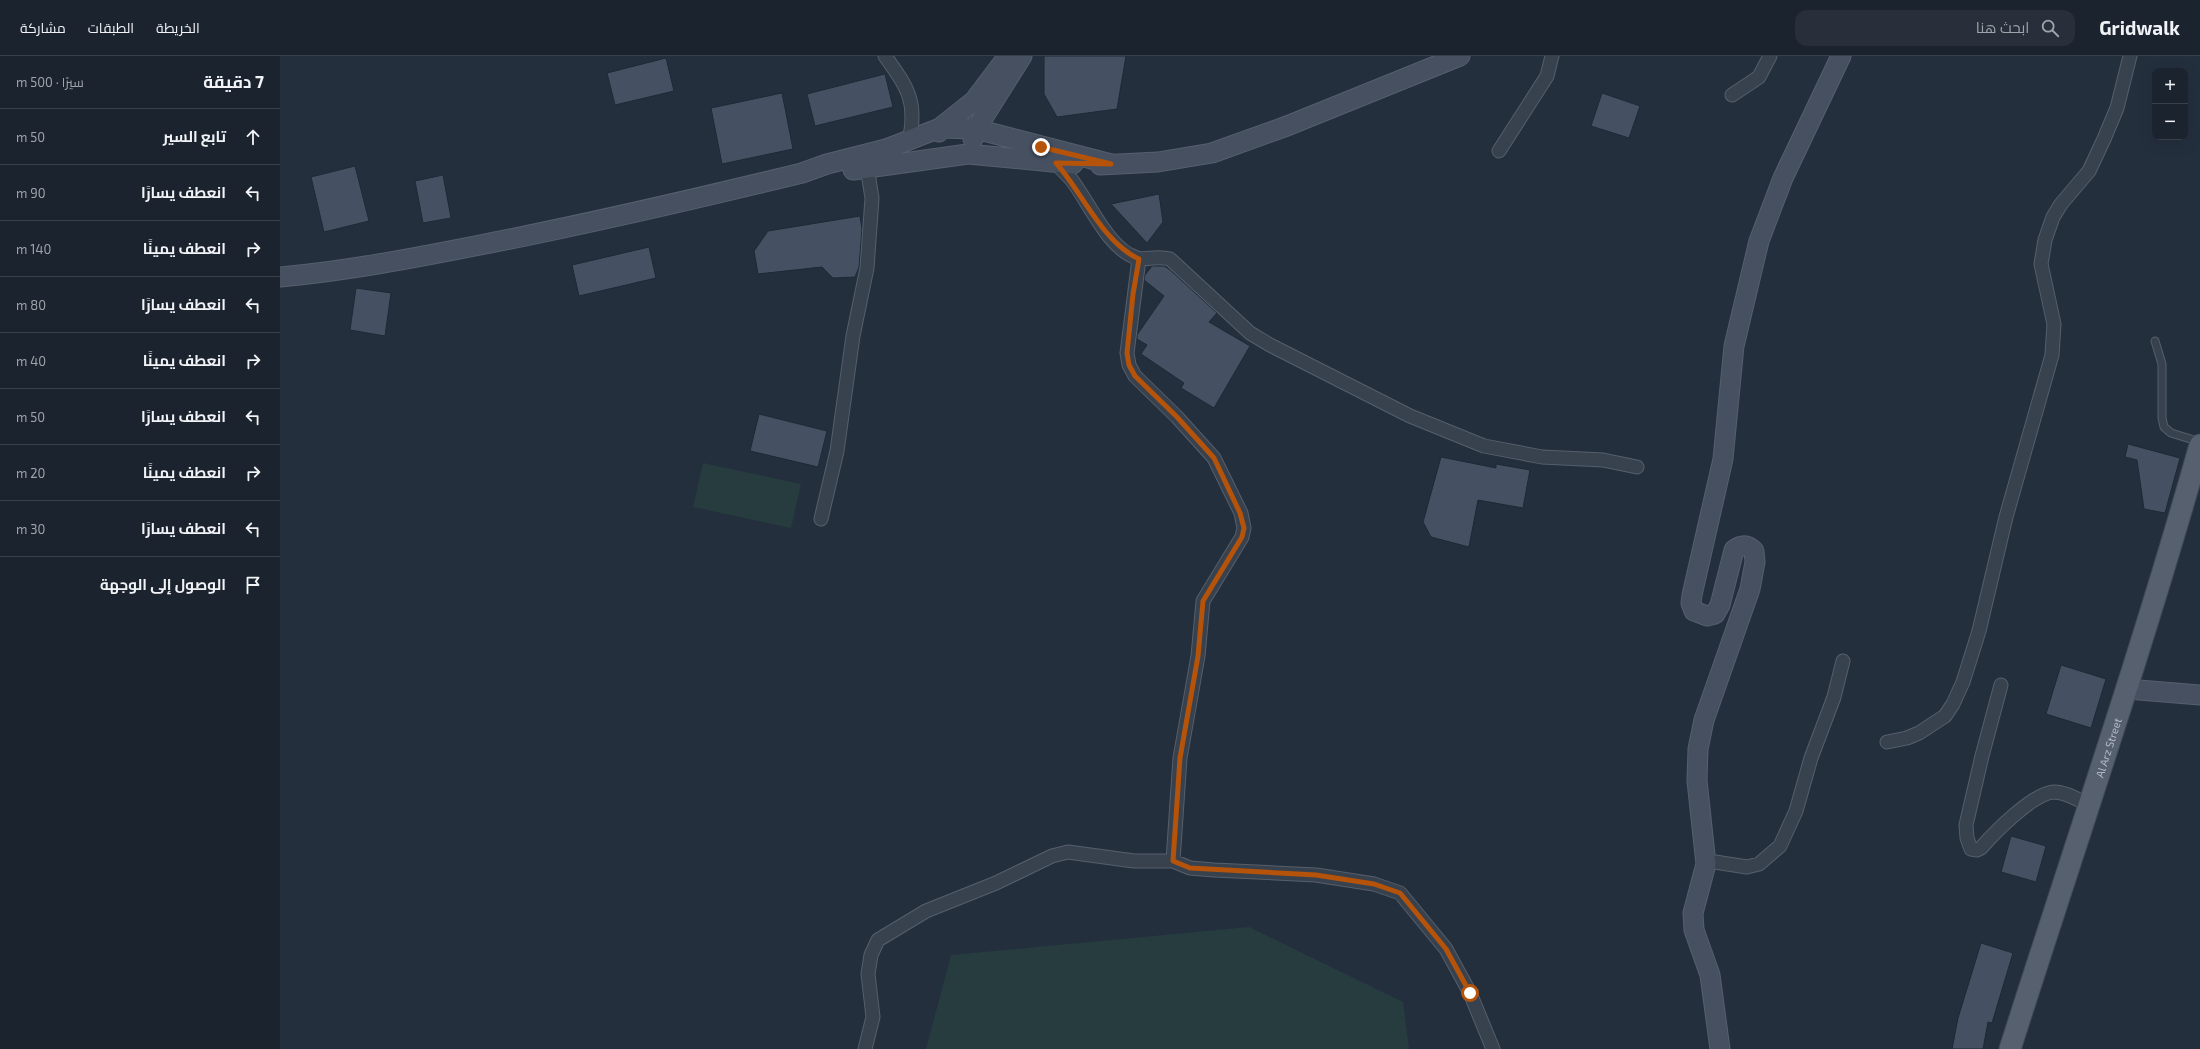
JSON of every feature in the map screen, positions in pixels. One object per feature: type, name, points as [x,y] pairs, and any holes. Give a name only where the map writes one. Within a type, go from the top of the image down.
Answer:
[{"type":"main road","points":[[280,277],[318,274],[427,256],[624,216],[802,173],[827,164],[868,155],[909,141],[940,128],[974,101],[1008,56]]},
{"type":"main road","points":[[968,154],[976,129],[1022,56]]},
{"type":"main road","points":[[802,173],[830,172],[935,157],[968,154],[1056,163],[1111,164],[1173,160],[1225,149],[1460,56]]},
{"type":"main road","points":[[1720,1049],[1710,975],[1694,930],[1693,913],[1706,864],[1697,781],[1698,749],[1704,720],[1750,589],[1755,562],[1754,551],[1748,546],[1740,546],[1734,550],[1720,605],[1715,614],[1707,616],[1694,611],[1691,602],[1723,459],[1734,346],[1759,241],[1784,178],[1842,56]]},
{"type":"main road","points":[[940,128],[976,129],[1111,164]]},
{"type":"main road","points":[[935,157],[940,128]]},
{"type":"main road","name":"Al Arz Street","points":[[2010,1049],[2128,689],[2170,553],[2200,444]]},
{"type":"main road","points":[[2128,689],[2200,695]]},
{"type":"street","points":[[885,56],[906,86],[911,106],[913,124],[909,141]]},
{"type":"street","points":[[1499,151],[1547,76],[1552,56]]},
{"type":"street","points":[[1732,95],[1759,77],[1770,56]]},
{"type":"street","points":[[1887,742],[1907,738],[1919,733],[1945,716],[1953,704],[1963,682],[1979,631],[2006,517],[2052,355],[2054,324],[2041,264],[2045,240],[2053,218],[2061,204],[2089,170],[2101,145],[2117,108],[2130,56]]},
{"type":"street","points":[[1056,163],[1071,179],[1116,242],[1130,255],[1139,259],[1156,256],[1170,260],[1250,333],[1270,345],[1385,404],[1467,440],[1510,452],[1542,457],[1603,460],[1637,467]]},
{"type":"street","points":[[821,519],[837,451],[853,336],[867,268],[872,198],[867,167]]},
{"type":"street","points":[[1139,259],[1133,294],[1127,353],[1129,365],[1135,376],[1177,417],[1214,458],[1240,513],[1244,528],[1242,537],[1203,601],[1198,656],[1180,758],[1173,861]]},
{"type":"street","points":[[1706,864],[1715,862],[1747,867],[1759,864],[1780,846],[1796,811],[1811,758],[1834,697],[1842,661]]},
{"type":"street","points":[[2001,685],[1982,756],[1966,825],[1967,838],[1971,849],[1977,850],[1981,848],[2009,819],[2045,795],[2060,793],[2089,805]]},
{"type":"street","points":[[865,1049],[873,1017],[868,974],[872,955],[878,940],[926,911],[996,883],[1052,856],[1068,852],[1134,861],[1173,861],[1190,868],[1323,876],[1374,884],[1400,893],[1446,949],[1470,993],[1493,1049]]},
{"type":"lane","points":[[2155,341],[2162,364],[2162,418],[2164,427],[2171,433],[2200,444]]},
{"type":"green space","points":[[703,463],[801,484],[791,528],[693,507]]},
{"type":"green space","points":[[1249,927],[1403,1002],[1409,1049],[926,1049],[951,955]]},
{"type":"building","points":[[1044,56],[1126,56],[1117,109],[1057,117],[1044,94]]},
{"type":"building","points":[[666,58],[674,91],[615,105],[607,73]]},
{"type":"building","points":[[885,74],[893,107],[815,126],[807,94]]},
{"type":"building","points":[[782,93],[793,149],[722,164],[711,108]]},
{"type":"building","points":[[1602,93],[1640,106],[1629,138],[1591,126]]},
{"type":"building","points":[[355,166],[369,221],[324,232],[311,177]]},
{"type":"building","points":[[443,175],[451,218],[423,223],[415,181]]},
{"type":"building","points":[[1159,194],[1163,222],[1147,243],[1111,204]]},
{"type":"building","points":[[860,216],[862,229],[859,267],[855,277],[833,278],[822,267],[758,274],[754,251],[768,231]]},
{"type":"building","points":[[649,247],[656,278],[579,296],[572,265]]},
{"type":"building","points":[[1152,266],[1164,266],[1169,269],[1217,313],[1209,322],[1250,346],[1214,408],[1181,388],[1184,383],[1141,354],[1147,345],[1137,339],[1137,335],[1164,296],[1144,280],[1145,275]]},
{"type":"building","points":[[356,288],[391,293],[385,336],[350,330]]},
{"type":"building","points":[[759,414],[827,431],[818,467],[750,451]]},
{"type":"building","points":[[2128,444],[2180,458],[2165,513],[2144,509],[2137,460],[2125,457]]},
{"type":"building","points":[[1441,457],[1496,468],[1496,464],[1530,470],[1523,508],[1478,500],[1469,547],[1431,537],[1423,522]]},
{"type":"building","points":[[2061,665],[2106,679],[2091,728],[2046,714]]},
{"type":"building","points":[[2011,836],[2046,846],[2036,882],[2001,872]]},
{"type":"building","points":[[1981,943],[2013,953],[1992,1023],[1988,1022],[1983,1049],[1952,1049],[1958,1018]]},
{"type":"route","points":[[1041,147],[1111,164],[1097,165],[1056,163],[1071,179],[1091,210],[1116,242],[1123,250],[1139,259],[1133,294],[1130,336],[1127,353],[1129,365],[1135,376],[1193,433],[1214,458],[1240,513],[1244,528],[1242,537],[1203,601],[1200,615],[1198,656],[1193,690],[1184,728],[1180,758],[1173,861],[1190,868],[1316,875],[1374,884],[1400,893],[1419,914],[1446,949],[1470,993]]}]
